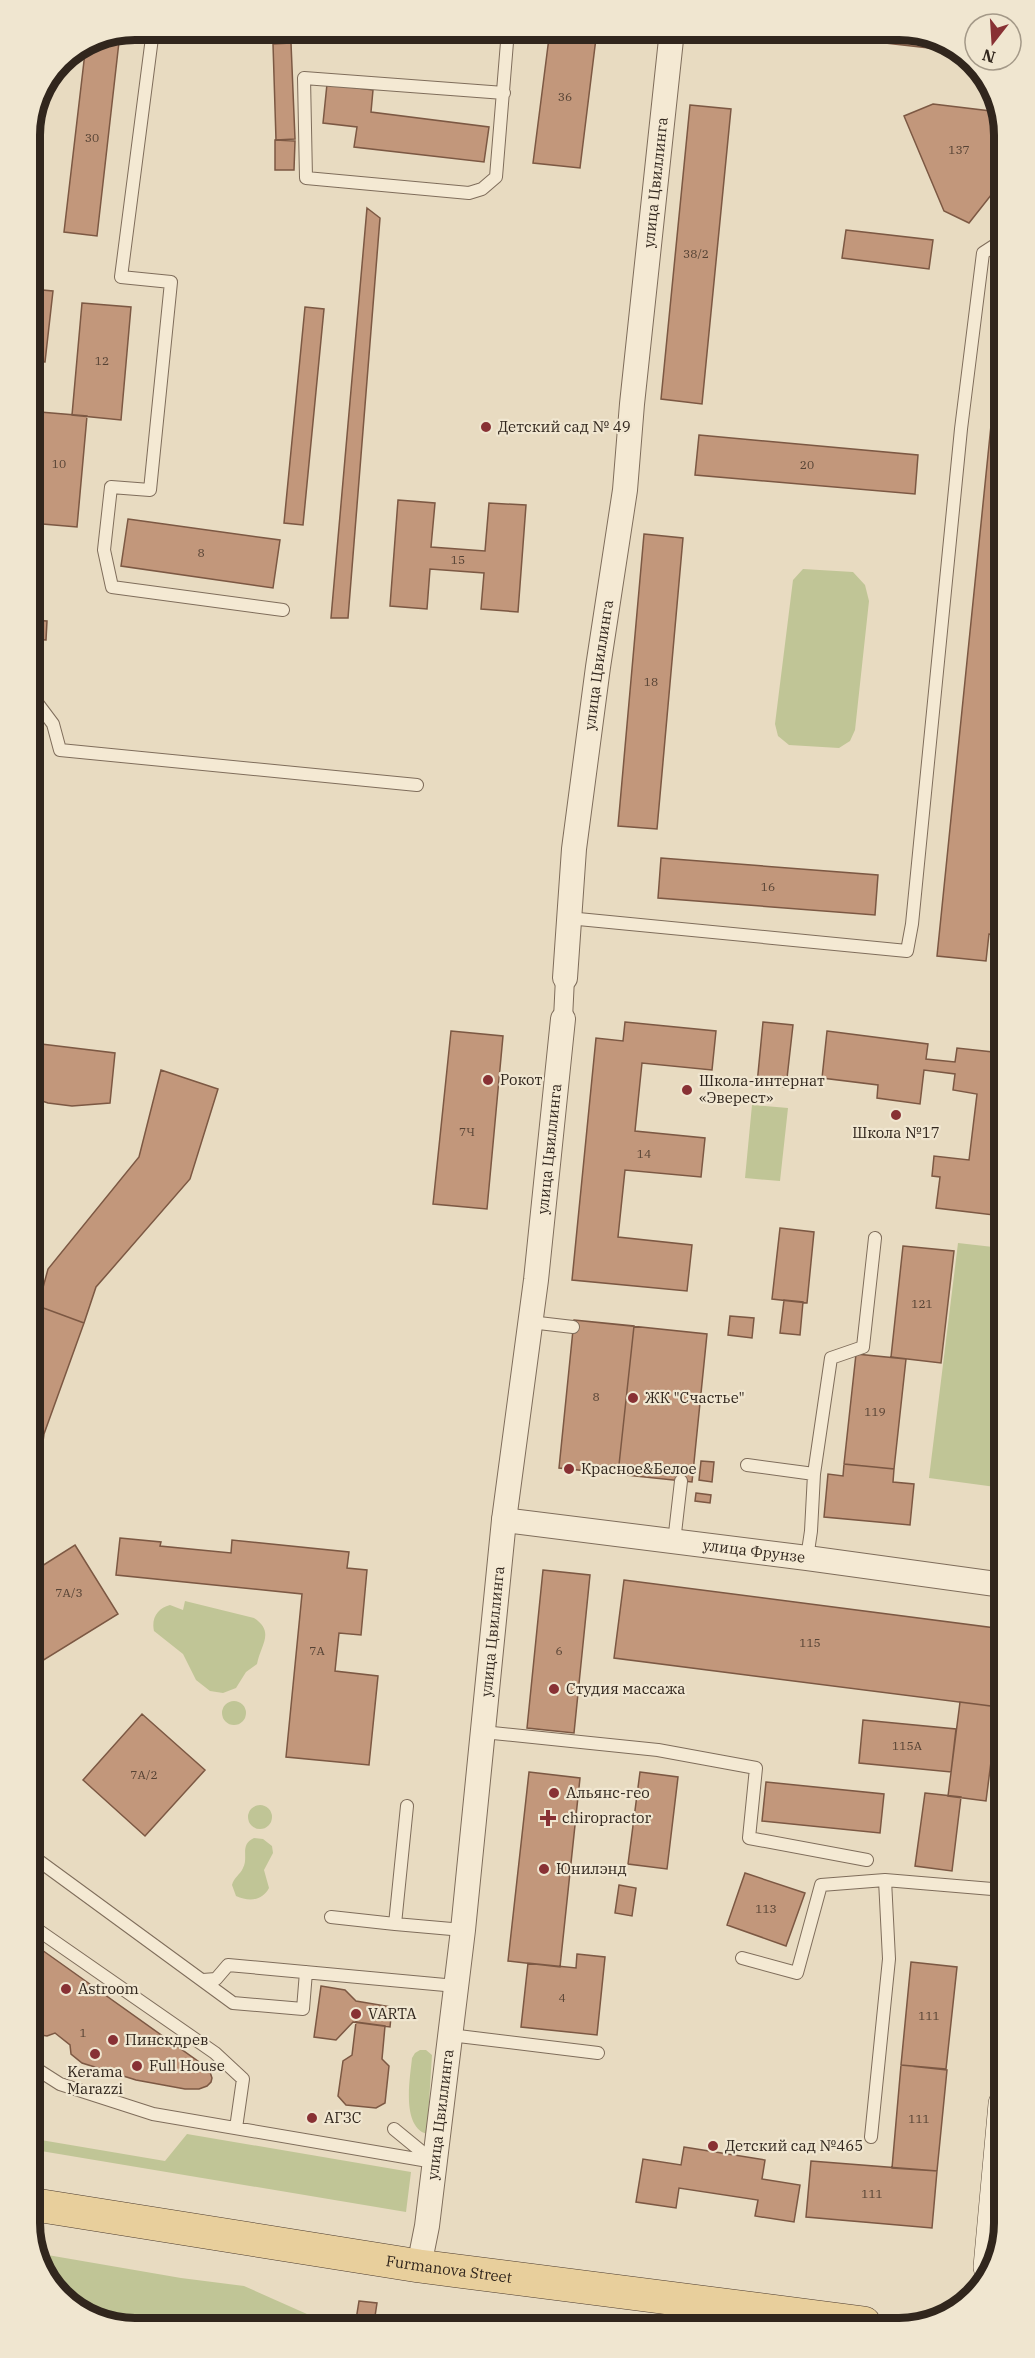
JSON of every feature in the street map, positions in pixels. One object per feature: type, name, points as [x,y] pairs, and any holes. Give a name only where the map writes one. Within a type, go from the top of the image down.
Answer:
[{"type":"main road","name":"Furmanova Street","points":[[40,2206],[419,2266],[824,2318]]},
{"type":"main road","points":[[992,2241],[994,2224]]},
{"type":"street","name":"улица Цвиллинга","points":[[419,2266],[427,2226],[463,1930],[504,1520],[530,1325],[566,978],[574,849],[598,668],[626,490],[632,404],[671,41]]},
{"type":"street","name":"улица Фрунзе","points":[[504,1520],[994,1584]]},
{"type":"lane","points":[[152,40],[121,277],[171,282],[150,490],[111,487],[104,550],[112,587],[283,609]]},
{"type":"lane","points":[[504,93],[304,78],[306,178],[469,193],[482,189],[496,177],[504,93],[507,40]]},
{"type":"lane","points":[[568,918],[907,951],[912,924],[961,429],[983,253],[994,246]]},
{"type":"lane","points":[[41,708],[53,724],[60,750],[417,785]]},
{"type":"lane","points":[[807,1558],[814,1474],[831,1358],[863,1347],[875,1238]]},
{"type":"lane","points":[[530,1325],[573,1329]]},
{"type":"lane","points":[[747,1465],[814,1474]]},
{"type":"lane","points":[[674,1542],[681,1481]]},
{"type":"lane","points":[[483,1732],[658,1750],[756,1768],[749,1838],[867,1860]]},
{"type":"lane","points":[[395,1923],[407,1806]]},
{"type":"lane","points":[[40,1862],[233,2003],[303,2009],[306,1972]]},
{"type":"lane","points":[[742,1958],[797,1973],[821,1885],[885,1880],[994,1889]]},
{"type":"lane","points":[[871,2137],[889,1959],[885,1880]]},
{"type":"lane","points":[[332,1917],[463,1930]]},
{"type":"lane","points":[[40,1932],[215,2053],[243,2079],[236,2128]]},
{"type":"lane","points":[[203,1980],[216,1979],[228,1965],[456,1986]]},
{"type":"lane","points":[[450,2035],[598,2053]]},
{"type":"lane","points":[[40,2071],[60,2084],[153,2114],[434,2162]]},
{"type":"lane","points":[[394,2129],[434,2162]]},
{"type":"green space","points":[[803,569],[853,572],[865,585],[869,601],[855,730],[850,741],[839,748],[789,745],[778,736],[775,724],[793,580]]},
{"type":"green space","points":[[752,1105],[788,1108],[780,1181],[745,1178]]},
{"type":"green space","points":[[958,1243],[994,1247],[994,1487],[929,1478]]},
{"type":"green space","points":[[185,1601],[254,1618],[264,1628],[265,1639],[257,1664],[246,1672],[236,1688],[223,1693],[210,1691],[196,1680],[183,1654],[154,1631],[155,1618],[159,1611],[170,1605],[183,1610]]},
{"type":"green space","points":[[234,1701],[243,1704],[246,1713],[243,1722],[234,1725],[225,1722],[222,1713],[225,1704]]},
{"type":"green space","points":[[260,1805],[265,1806],[271,1812],[271,1822],[265,1828],[260,1829],[255,1828],[249,1822],[248,1817],[249,1812],[255,1806]]},
{"type":"green space","points":[[254,1838],[263,1839],[272,1846],[273,1853],[264,1870],[269,1888],[259,1898],[246,1899],[236,1896],[232,1885],[245,1864],[247,1844]]},
{"type":"green space","points":[[420,2050],[426,2050],[432,2055],[427,2134],[413,2122],[409,2101],[412,2058]]},
{"type":"green space","points":[[187,2134],[411,2172],[406,2212],[40,2151],[40,2140],[165,2161]]},
{"type":"green space","points":[[47,2255],[181,2278],[244,2286],[314,2317],[117,2316],[88,2305],[68,2290],[50,2264]]},
{"type":"building","points":[[549,41],[596,41],[580,168],[533,163]]},
{"type":"building","points":[[867,41],[918,42],[938,49]]},
{"type":"building","points":[[119,42],[97,236],[64,232],[85,55]]},
{"type":"building","points":[[291,43],[295,139],[276,140],[273,44]]},
{"type":"building","points":[[327,84],[373,90],[371,112],[489,127],[484,162],[354,147],[357,127],[323,123]]},
{"type":"building","points":[[933,104],[991,111],[994,123],[994,191],[969,223],[944,211],[904,116]]},
{"type":"building","points":[[690,105],[731,109],[702,404],[661,399]]},
{"type":"building","points":[[275,140],[295,141],[294,170],[275,170]]},
{"type":"building","points":[[367,208],[380,218],[348,618],[331,618]]},
{"type":"building","points":[[846,230],[933,240],[929,269],[842,258]]},
{"type":"building","points":[[41,290],[53,291],[45,362],[41,362]]},
{"type":"building","points":[[82,303],[131,307],[121,420],[72,415]]},
{"type":"building","points":[[305,307],[324,309],[303,525],[284,523]]},
{"type":"building","points":[[994,396],[994,934],[989,934],[986,961],[937,956]]},
{"type":"building","points":[[41,412],[87,416],[77,527],[41,524]]},
{"type":"building","points":[[699,435],[918,455],[915,494],[695,475]]},
{"type":"building","points":[[398,500],[435,503],[431,547],[485,551],[489,503],[526,505],[518,612],[481,609],[484,573],[430,569],[427,609],[390,606]]},
{"type":"building","points":[[128,519],[280,540],[273,588],[121,566]]},
{"type":"building","points":[[644,534],[683,538],[657,829],[618,826]]},
{"type":"building","points":[[41,621],[47,621],[46,640],[41,640]]},
{"type":"building","points":[[661,858],[878,875],[875,915],[658,898]]},
{"type":"building","points":[[625,1022],[716,1031],[712,1070],[642,1063],[635,1131],[705,1138],[701,1177],[625,1170],[618,1237],[692,1245],[687,1291],[572,1280],[596,1038],[623,1041]]},
{"type":"building","points":[[763,1022],[793,1025],[786,1087],[757,1084]]},
{"type":"building","points":[[451,1031],[503,1036],[487,1209],[433,1204]]},
{"type":"building","points":[[827,1031],[928,1044],[926,1059],[955,1062],[957,1048],[994,1052],[994,1215],[936,1208],[940,1177],[932,1176],[934,1156],[969,1160],[977,1094],[953,1090],[955,1074],[924,1070],[920,1104],[877,1098],[878,1085],[822,1078]]},
{"type":"building","points":[[41,1044],[115,1053],[110,1103],[72,1106],[41,1101]]},
{"type":"building","points":[[161,1070],[218,1089],[190,1179],[96,1287],[84,1323],[40,1307],[40,1297],[48,1269],[139,1157]]},
{"type":"building","points":[[780,1228],[814,1232],[807,1303],[772,1299]]},
{"type":"building","points":[[903,1246],[954,1251],[941,1363],[891,1357]]},
{"type":"building","points":[[784,1300],[803,1302],[800,1335],[780,1333]]},
{"type":"building","points":[[40,1307],[84,1323],[44,1434],[41,1457]]},
{"type":"building","points":[[730,1316],[754,1318],[752,1338],[728,1335]]},
{"type":"building","points":[[574,1320],[634,1326],[618,1474],[559,1468]]},
{"type":"building","name":"ЖК \"Счастье\"","points":[[574,1320],[707,1334],[692,1482],[559,1468]]},
{"type":"building","points":[[856,1354],[906,1359],[894,1469],[844,1464]]},
{"type":"building","points":[[701,1461],[714,1462],[712,1482],[699,1480]]},
{"type":"building","points":[[844,1464],[894,1469],[893,1482],[914,1484],[910,1525],[824,1517],[828,1474],[843,1476]]},
{"type":"building","points":[[696,1493],[711,1495],[710,1503],[695,1501]]},
{"type":"building","points":[[120,1538],[161,1542],[160,1546],[231,1553],[232,1540],[349,1552],[347,1568],[367,1570],[361,1635],[339,1633],[335,1671],[378,1676],[369,1765],[286,1757],[302,1594],[116,1575]]},
{"type":"building","points":[[75,1545],[118,1614],[42,1661],[40,1658],[40,1567]]},
{"type":"building","points":[[543,1570],[590,1575],[574,1733],[527,1728]]},
{"type":"building","points":[[624,1580],[994,1628],[994,1706],[614,1658]]},
{"type":"building","points":[[960,1702],[994,1706],[994,1738],[986,1801],[948,1796]]},
{"type":"building","points":[[142,1714],[205,1770],[145,1836],[83,1780]]},
{"type":"building","points":[[863,1720],[956,1729],[951,1772],[859,1763]]},
{"type":"building","name":"Юнилэнд","points":[[529,1772],[580,1778],[560,1967],[508,1961]]},
{"type":"building","points":[[640,1772],[678,1777],[667,1869],[628,1864]]},
{"type":"building","points":[[766,1782],[884,1794],[880,1833],[762,1821]]},
{"type":"building","points":[[925,1793],[961,1797],[952,1871],[915,1866]]},
{"type":"building","points":[[745,1873],[805,1893],[786,1946],[727,1925]]},
{"type":"building","points":[[619,1885],[636,1888],[632,1916],[615,1913]]},
{"type":"building","name":"Astroom","points":[[40,1949],[209,2069],[211,2082],[199,2089],[185,2089],[136,2080],[82,2063],[71,2054],[70,2045],[55,2033],[47,2036],[40,2035]]},
{"type":"building","points":[[577,1954],[605,1957],[597,2035],[521,2027],[528,1963],[576,1968]]},
{"type":"building","points":[[911,1962],[957,1967],[946,2069],[901,2065]]},
{"type":"building","points":[[321,1986],[345,1990],[356,2001],[392,2007],[390,2027],[353,2022],[336,2040],[314,2037]]},
{"type":"building","points":[[356,2022],[385,2026],[382,2059],[389,2066],[385,2103],[376,2108],[346,2105],[338,2096],[343,2061],[352,2055]]},
{"type":"building","points":[[901,2065],[947,2070],[937,2171],[892,2168]]},
{"type":"building","points":[[684,2147],[765,2160],[762,2179],[800,2185],[794,2222],[755,2216],[758,2200],[679,2188],[676,2208],[636,2202],[643,2159],[681,2165]]},
{"type":"building","points":[[811,2161],[937,2171],[932,2228],[806,2217]]},
{"type":"building","points":[[359,2301],[377,2303],[375,2317],[356,2317]]},
{"type":"place","name":"Детский сад № 49","points":[[486,427]]},
{"type":"place","name":"Рокот","points":[[488,1080]]},
{"type":"place","name":"Школа-интернат «Эверест»","points":[[687,1090]]},
{"type":"place","name":"Школа №17","points":[[896,1115]]},
{"type":"place","name":"ЖК \"Счастье\"","points":[[633,1398]]},
{"type":"place","name":"Красное&Белое","points":[[569,1469]]},
{"type":"place","name":"Студия массажа","points":[[554,1689]]},
{"type":"place","name":"Альянс-гео","points":[[554,1793]]},
{"type":"place","name":"chiropractor","points":[[548,1818]]},
{"type":"place","name":"Юнилэнд","points":[[544,1869]]},
{"type":"place","name":"Astroom","points":[[66,1989]]},
{"type":"place","name":"VARTA","points":[[356,2014]]},
{"type":"place","name":"Пинскдрев","points":[[113,2040]]},
{"type":"place","name":"Kerama Marazzi","points":[[95,2054]]},
{"type":"place","name":"Full House","points":[[137,2066]]},
{"type":"place","name":"АГЗС","points":[[312,2118]]},
{"type":"place","name":"Детский сад №465","points":[[713,2146]]}]
